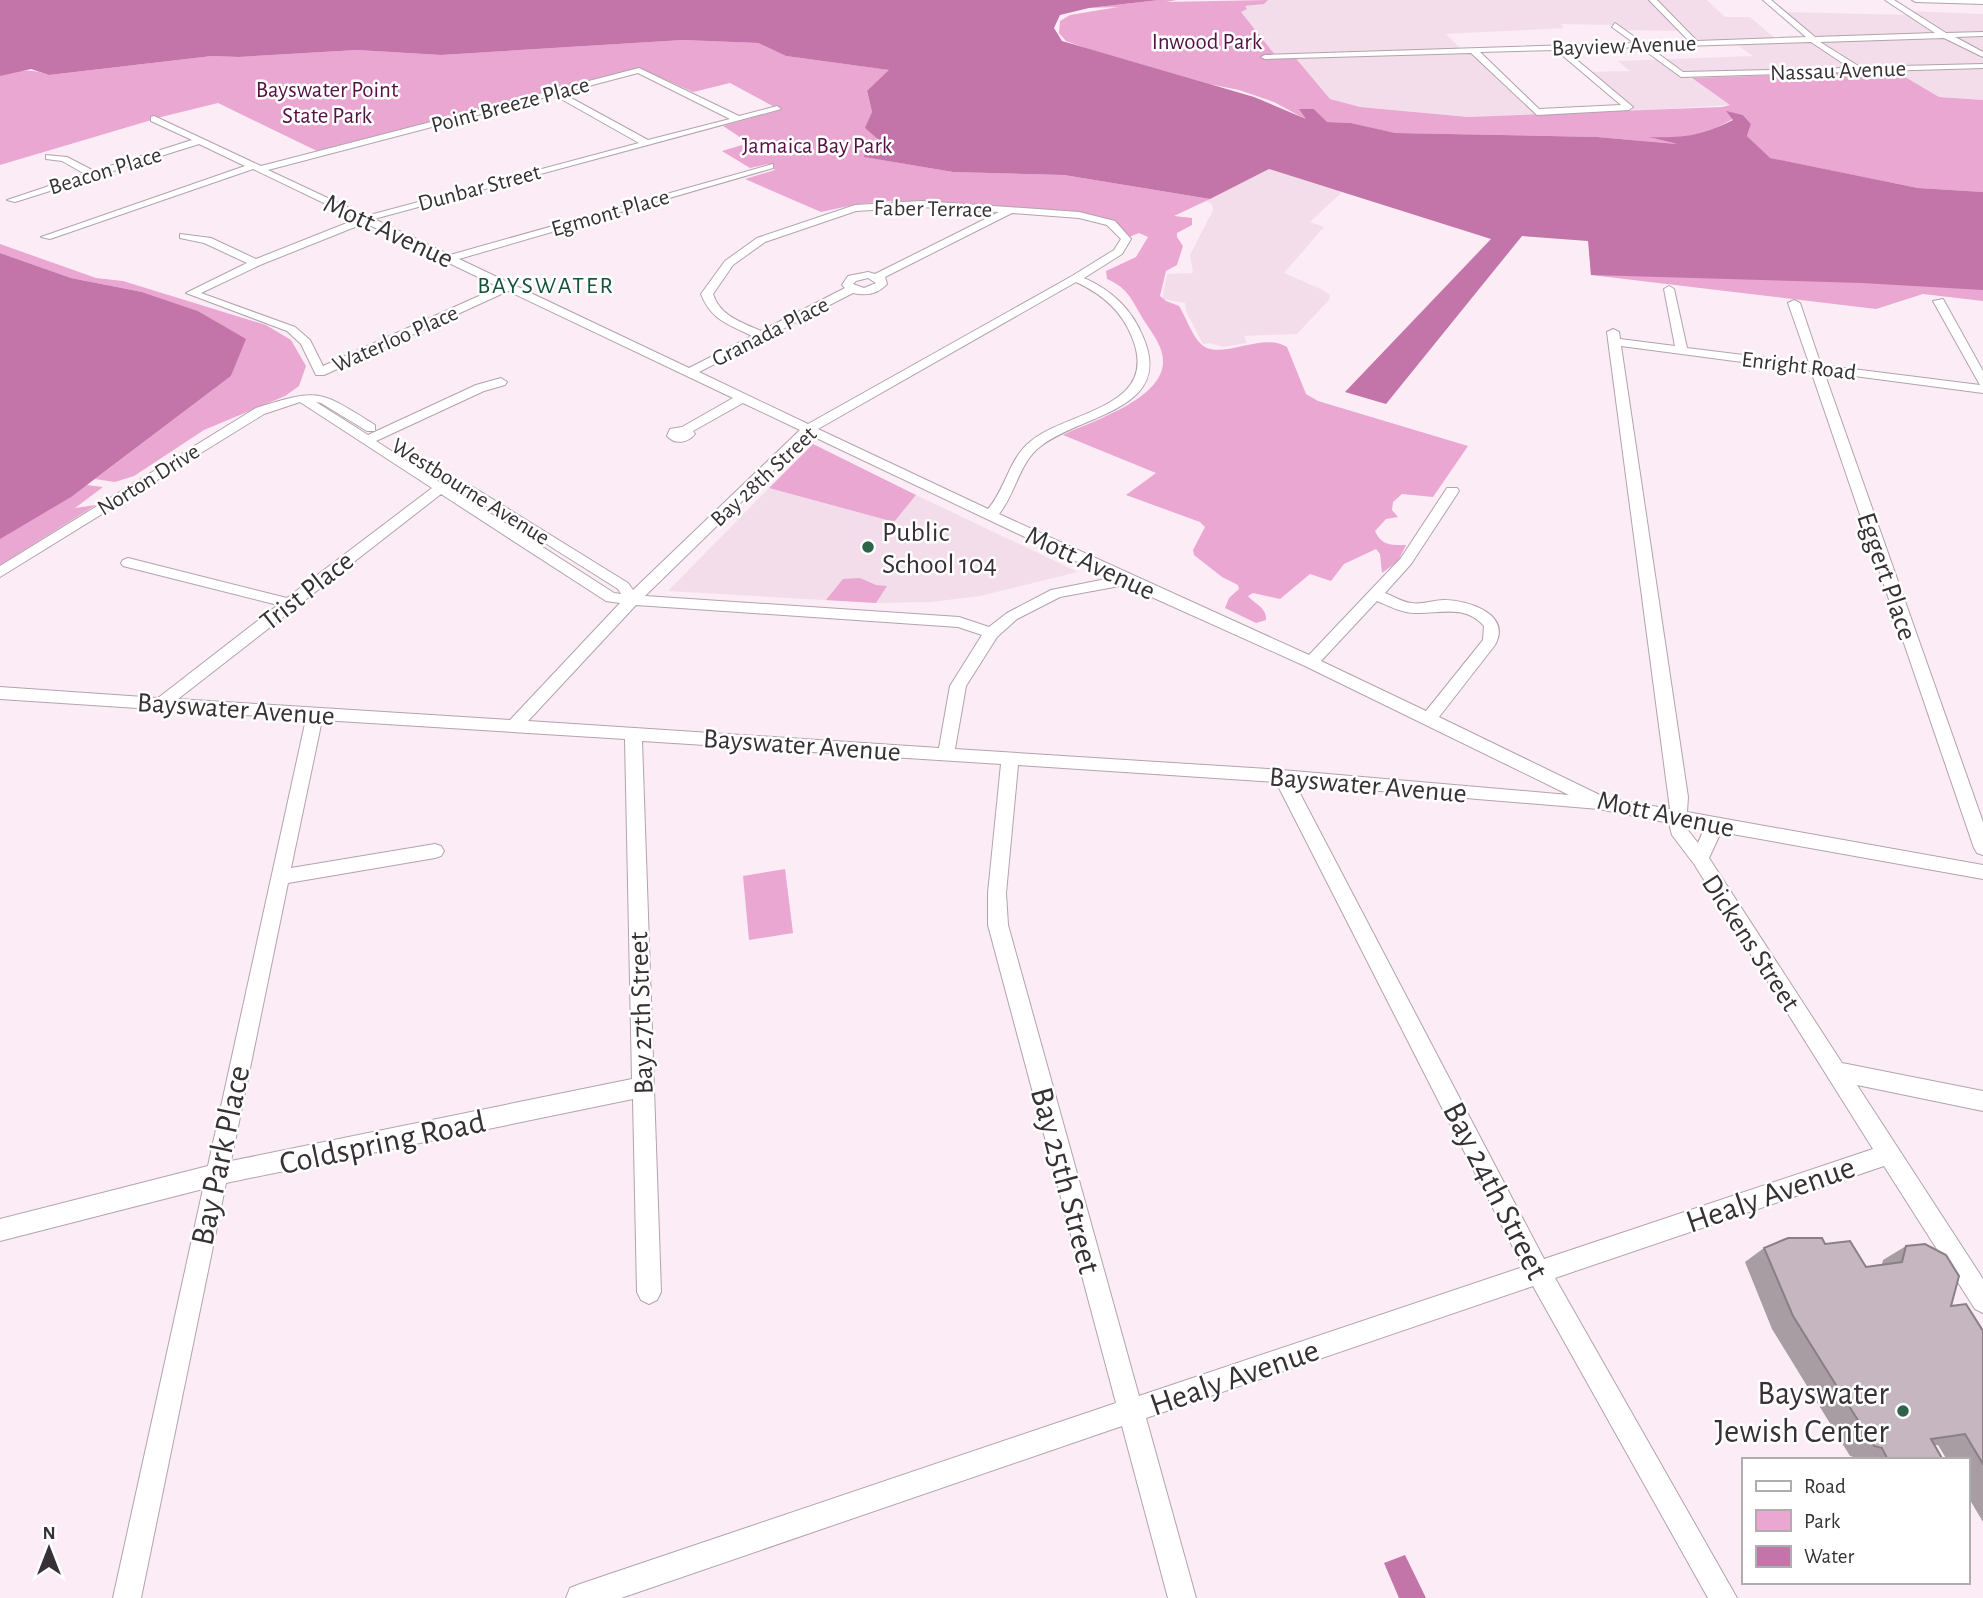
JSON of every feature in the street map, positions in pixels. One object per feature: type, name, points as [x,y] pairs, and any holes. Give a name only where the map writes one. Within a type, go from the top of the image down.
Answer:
[{"type":"street","points":[[1653,0],[1695,43]]},
{"type":"street","points":[[1767,0],[1813,39],[1859,70]]},
{"type":"street","points":[[1889,0],[1983,55]]},
{"type":"street","points":[[1916,0],[1983,2]]},
{"type":"street","points":[[1615,25],[1640,44]]},
{"type":"street","name":"Bayview Avenue","points":[[1265,57],[1983,34]]},
{"type":"street","name":"Nassau Avenue","points":[[1640,44],[1681,75],[1983,65]]},
{"type":"street","points":[[1473,50],[1537,112],[1629,107],[1557,47]]},
{"type":"street","name":"Point Breeze Place","points":[[46,237],[257,168],[639,70],[738,119]]},
{"type":"street","points":[[555,92],[646,144]]},
{"type":"street","name":"Dunbar Street","points":[[311,385],[306,342],[291,329],[191,293],[256,263],[379,214],[777,109]]},
{"type":"street","name":"Mott Avenue","points":[[154,119],[1128,580],[1311,662],[1603,804],[1983,873]]},
{"type":"street","name":"Beacon Place","points":[[12,200],[199,141]]},
{"type":"street","points":[[48,156],[64,159],[93,174]]},
{"type":"street","name":"Egmont Place","points":[[449,259],[771,166]]},
{"type":"street","name":"Faber Terrace","points":[[761,336],[724,318],[712,308],[707,294],[729,263],[761,240],[796,226],[867,206],[921,204],[1101,218],[1115,225],[1126,239]]},
{"type":"street","name":"Granada Place","points":[[688,373],[852,289],[875,289],[883,282],[877,277],[1010,210]]},
{"type":"street","points":[[184,236],[207,240],[256,263]]},
{"type":"street","name":"Bay 28th Street","points":[[514,726],[632,600],[809,429],[1076,278],[1118,252],[1126,239]]},
{"type":"street","points":[[991,514],[1003,502],[1024,455],[1037,443],[1133,391],[1145,372],[1144,355],[1126,315],[1117,303],[1102,291],[1076,278]]},
{"type":"street","name":"Waterloo Place","points":[[311,385],[508,287]]},
{"type":"street","points":[[1669,289],[1682,351]]},
{"type":"street","points":[[1938,301],[1983,382]]},
{"type":"street","name":"Eggert Place","points":[[1794,303],[1983,848]]},
{"type":"street","name":"Enright Road","points":[[1614,337],[1682,351],[1983,389]]},
{"type":"street","name":"Dickens Street","points":[[1614,337],[1679,797],[1678,830],[1700,859],[1983,1301]]},
{"type":"street","points":[[374,437],[480,388],[501,382]]},
{"type":"street","name":"Westbourne Avenue","points":[[311,385],[374,437],[448,484],[611,598],[949,621],[967,623],[991,633]]},
{"type":"street","name":"Norton Drive","points":[[0,572],[246,418],[311,385]]},
{"type":"street","name":"Granada Place","points":[[686,430],[744,397]]},
{"type":"street","name":"Trist Place","points":[[161,704],[288,603],[448,484]]},
{"type":"street","points":[[1311,662],[1406,561],[1452,491]]},
{"type":"street","points":[[128,563],[288,603]]},
{"type":"street","points":[[946,754],[958,686],[991,633],[1012,616],[1056,593],[1128,580]]},
{"type":"street","points":[[1375,594],[1413,608],[1441,605],[1465,609],[1488,619],[1494,627],[1495,633],[1490,641],[1429,719]]},
{"type":"street","name":"Bayswater Avenue","points":[[0,693],[1010,757],[1282,776],[1573,804],[1603,804]]},
{"type":"street","name":"Bay Park Place","points":[[127,1598],[315,713]]},
{"type":"street","name":"Bay 27th Street","points":[[633,733],[649,1292]]},
{"type":"street","name":"Bay 25th Street","points":[[1010,757],[997,893],[998,925],[1182,1598]]},
{"type":"street","name":"Bay 24th Street","points":[[1282,776],[1538,1272],[1723,1598]]},
{"type":"street","points":[[1514,797],[1543,790],[1542,776]]},
{"type":"street","points":[[1700,859],[1716,825]]},
{"type":"street","points":[[279,877],[435,852]]},
{"type":"street","points":[[1835,1070],[1983,1101]]},
{"type":"street","name":"Coldspring Road","points":[[0,1230],[215,1175],[642,1087]]},
{"type":"street","name":"Healy Avenue","points":[[580,1598],[1888,1154]]},
{"type":"shaded area","points":[[1268,0],[1707,0],[1725,17],[1750,17],[1777,40],[1813,39],[1782,12],[1912,15],[1908,11],[1983,14],[1983,100],[1939,97],[1895,71],[1693,79],[1730,105],[1634,111],[1588,72],[1630,71],[1618,61],[1753,56],[1733,42],[1695,43],[1683,31],[1620,30],[1613,25],[1561,24],[1564,28],[1446,34],[1463,51],[1472,50],[1540,114],[1468,117],[1360,107],[1330,99],[1276,56],[1240,11],[1244,6],[1258,5]]},
{"type":"shaded area","points":[[1269,169],[1342,192],[1310,222],[1324,227],[1284,273],[1323,290],[1330,295],[1329,300],[1297,334],[1244,336],[1247,343],[1223,347],[1203,344],[1186,311],[1185,303],[1162,299],[1167,274],[1193,273],[1190,255],[1213,210],[1212,204],[1205,201]]},
{"type":"shaded area","name":"Public School 104","points":[[769,488],[894,522],[916,495],[1078,572],[980,596],[931,602],[876,603],[668,591]]},
{"type":"green space","name":"Inwood Park","points":[[1159,0],[1268,0],[1264,4],[1245,6],[1247,9],[1241,12],[1276,56],[1293,55],[1330,99],[1360,107],[1468,117],[1722,107],[1730,105],[1692,78],[1895,71],[1939,97],[1983,100],[1983,192],[1918,188],[1769,158],[1747,136],[1751,124],[1743,115],[1727,112],[1733,119],[1710,131],[1688,138],[1653,138],[1677,144],[1597,137],[1394,133],[1351,123],[1326,122],[1314,109],[1300,109],[1307,120],[1274,102],[1085,48],[1066,41],[1059,33],[1060,21],[1070,15],[1118,7],[1089,8]]},
{"type":"green space","points":[[683,40],[758,43],[786,56],[890,70],[867,92],[879,140],[868,145],[865,157],[953,172],[1064,175],[1210,199],[1174,216],[1192,218],[1192,225],[1177,233],[1183,246],[1177,265],[1166,271],[1160,296],[1179,306],[1201,344],[1209,349],[1219,350],[1266,342],[1277,343],[1287,347],[1306,394],[1318,401],[1468,446],[1433,497],[1402,494],[1393,502],[1392,510],[1398,517],[1386,519],[1375,531],[1384,542],[1406,545],[1398,561],[1382,573],[1380,554],[1376,549],[1344,564],[1331,581],[1310,574],[1280,599],[1253,593],[1248,596],[1263,609],[1266,616],[1266,620],[1256,623],[1225,608],[1229,598],[1239,589],[1238,585],[1222,577],[1194,555],[1193,550],[1205,527],[1200,522],[1126,495],[1156,473],[1063,435],[1124,407],[1152,387],[1160,375],[1163,356],[1157,341],[1130,297],[1121,287],[1107,279],[1106,271],[1136,257],[1148,237],[1139,233],[1129,237],[1111,220],[1064,211],[890,201],[821,212],[745,179],[775,170],[768,164],[750,168],[722,151],[749,143],[723,126],[780,110],[730,83],[693,92],[639,68],[317,151],[218,103],[0,165],[0,76],[13,72],[30,71],[49,75],[212,56],[239,57],[357,50],[441,55]]},
{"type":"green space","points":[[1589,243],[1983,267],[1983,301],[1923,294],[1876,309],[1591,275]]},
{"type":"green space","points":[[0,244],[96,278],[123,281],[266,325],[291,340],[306,366],[299,386],[285,396],[204,430],[134,476],[115,482],[95,479],[231,376],[245,339],[198,311],[142,292],[71,278],[0,253]]},
{"type":"green space","points":[[813,444],[916,495],[894,522],[769,488]]},
{"type":"green space","points":[[87,485],[103,487],[75,508],[96,505],[0,565],[0,537]]},
{"type":"green space","points":[[860,578],[876,585],[887,586],[876,603],[826,600],[843,579]]},
{"type":"green space","points":[[785,869],[793,933],[749,940],[743,876]]},
{"type":"water","points":[[0,0],[1159,0],[1089,8],[1060,15],[1054,28],[1062,41],[1254,97],[1306,119],[1299,109],[1314,109],[1327,122],[1351,123],[1395,133],[1597,137],[1677,144],[1649,137],[1702,133],[1733,120],[1726,111],[1743,115],[1751,124],[1747,136],[1770,158],[1918,188],[1983,192],[1983,290],[1862,283],[1591,275],[1588,241],[1522,236],[1386,404],[1345,392],[1491,239],[1269,169],[1210,199],[1064,175],[953,172],[864,157],[868,145],[879,140],[865,128],[872,112],[867,91],[889,70],[786,56],[758,43],[683,40],[441,55],[357,50],[239,57],[212,56],[49,75],[31,69],[0,76]]},
{"type":"water","points":[[0,253],[71,278],[142,292],[198,311],[246,339],[231,376],[71,497],[0,539]]},
{"type":"water","points":[[1405,1555],[1426,1598],[1399,1598],[1384,1563]]},
{"type":"building","name":"Bayswater Jewish Center","points":[[1788,1238],[1822,1238],[1825,1244],[1850,1241],[1866,1267],[1902,1262],[1906,1246],[1925,1244],[1946,1255],[1959,1276],[1951,1306],[1966,1304],[1983,1331],[1983,1464],[1965,1434],[1931,1439],[1942,1458],[1887,1458],[1882,1448],[1874,1446],[1793,1316],[1764,1248]]},
{"type":"place","name":"Public School 104","points":[[868,547]]},
{"type":"place","name":"Bayswater Jewish Center","points":[[1903,1411]]},
{"type":"district","name":"BAYSWATER","points":[[546,285]]},
{"type":"park label","name":"Bayswater Point State Park","points":[[327,102]]},
{"type":"park label","name":"Jamaica Bay Park","points":[[817,145]]}]
